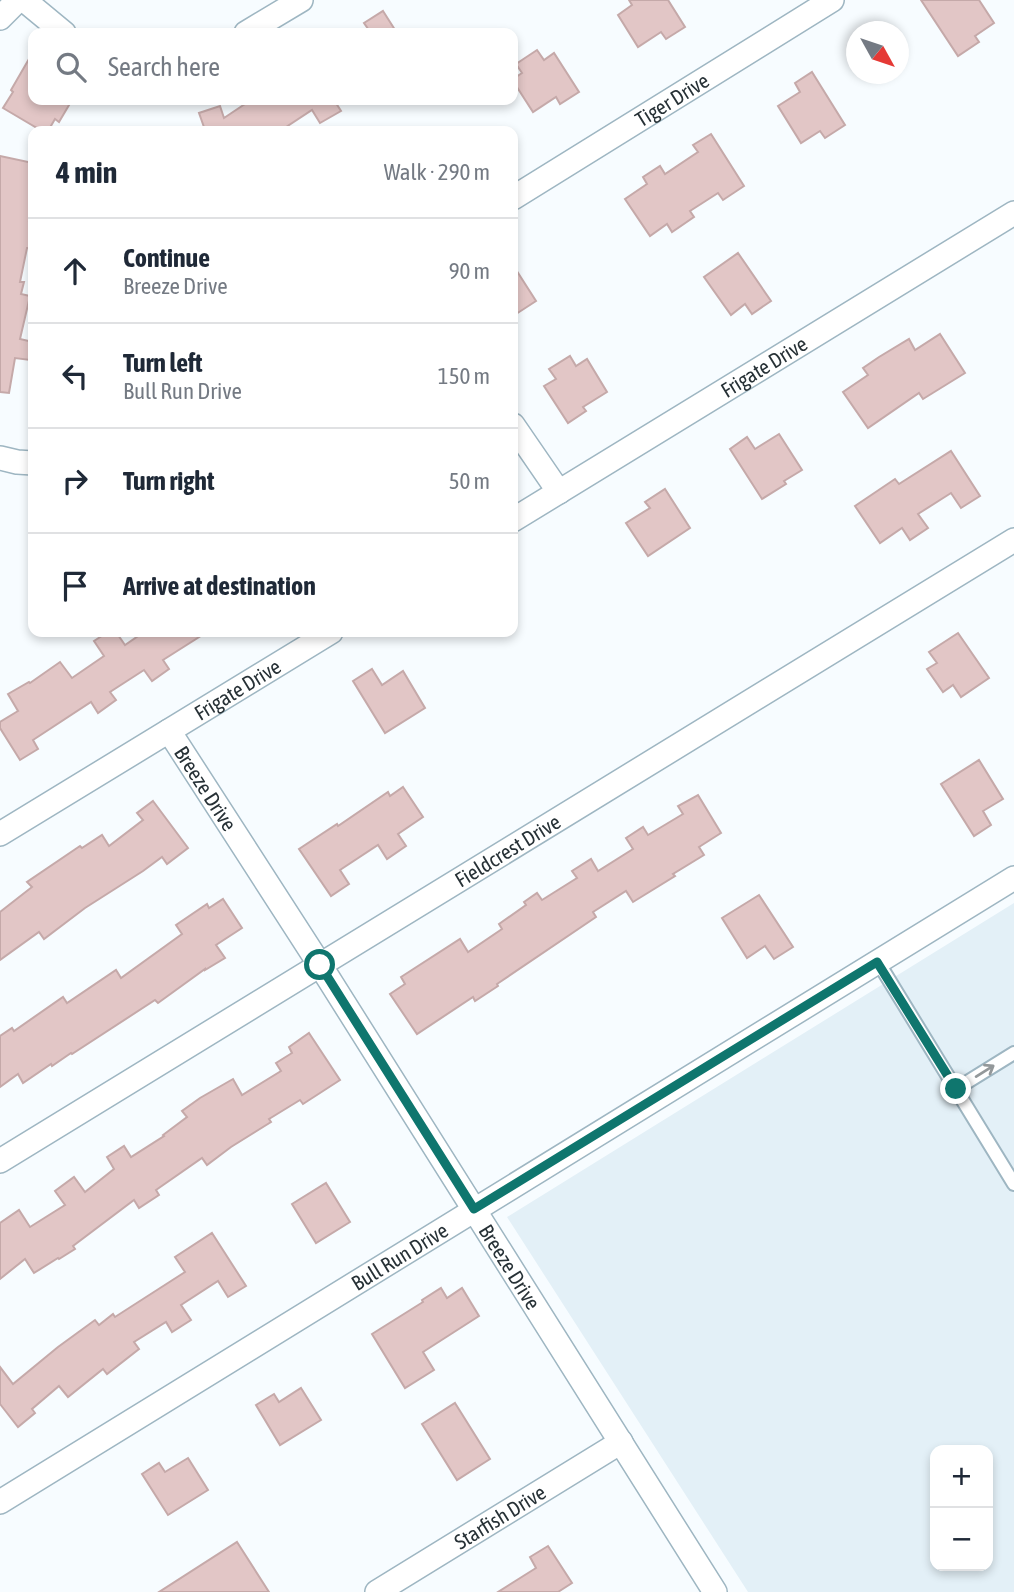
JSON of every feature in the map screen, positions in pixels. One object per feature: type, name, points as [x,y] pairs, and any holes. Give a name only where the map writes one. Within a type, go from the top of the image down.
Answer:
[{"type":"street","points":[[0,18],[18,0]]},
{"type":"street","points":[[24,0],[58,28]]},
{"type":"street","points":[[254,28],[301,0]]},
{"type":"street","name":"Tiger Drive","points":[[518,195],[832,0]]},
{"type":"street","name":"Frigate Drive","points":[[518,517],[1014,213]]},
{"type":"street","points":[[518,432],[559,492]]},
{"type":"street","points":[[0,458],[28,463]]},
{"type":"street","name":"Fieldcrest Drive","points":[[0,1161],[1014,540]]},
{"type":"street","name":"Frigate Drive","points":[[0,834],[323,637]]},
{"type":"street","name":"Breeze Drive","points":[[169,731],[320,965],[715,1592]]},
{"type":"street","name":"Bull Run Drive","points":[[0,1502],[1014,878]]},
{"type":"street","name":"Starfish Drive","points":[[377,1592],[621,1442]]},
{"type":"lane","points":[[877,962],[1014,1184]]},
{"type":"lane","points":[[956,1089],[1014,1053]]},
{"type":"shaded area","points":[[1014,903],[1014,1592],[748,1592],[507,1217]]},
{"type":"building","points":[[629,0],[668,0],[685,27],[666,39],[661,32],[638,47],[618,15],[632,5]]},
{"type":"building","points":[[921,0],[979,0],[994,23],[975,36],[979,42],[958,56]]},
{"type":"building","points":[[383,11],[394,28],[368,28],[364,23]]},
{"type":"building","points":[[537,50],[544,60],[554,53],[579,92],[560,104],[556,97],[533,112],[518,89],[518,76],[522,73],[518,63]]},
{"type":"building","points":[[28,61],[28,105],[69,105],[59,122],[55,119],[51,126],[34,126],[3,108],[13,92],[11,90]]},
{"type":"building","points":[[812,72],[845,125],[825,138],[820,131],[801,143],[778,106],[800,92],[795,83]]},
{"type":"building","points":[[244,105],[337,105],[341,111],[320,123],[312,110],[288,126],[204,126],[199,113],[220,106],[224,118]]},
{"type":"building","points":[[711,134],[744,186],[723,200],[718,193],[690,211],[694,217],[672,232],[667,224],[650,236],[625,199],[647,184],[643,177],[660,166],[665,174],[698,152],[693,145]]},
{"type":"building","points":[[0,156],[28,162],[28,248],[20,282],[24,282],[21,294],[28,296],[28,305],[20,339],[28,341],[28,360],[15,358],[9,393],[0,392]]},
{"type":"building","points":[[738,253],[771,301],[752,314],[745,304],[731,315],[704,277]]},
{"type":"building","points":[[518,273],[536,301],[518,313]]},
{"type":"building","points":[[940,334],[965,373],[923,399],[919,393],[868,428],[843,392],[868,375],[863,368],[909,339],[915,350]]},
{"type":"building","points":[[570,356],[576,366],[587,359],[607,392],[583,407],[586,411],[568,423],[544,386],[556,379],[549,369]]},
{"type":"building","points":[[779,434],[802,470],[762,499],[730,449],[747,437],[755,449]]},
{"type":"building","points":[[951,451],[980,496],[961,508],[951,493],[918,514],[928,528],[910,540],[902,528],[880,543],[855,506],[895,479],[899,484]]},
{"type":"building","points":[[665,489],[690,528],[648,556],[626,523],[650,508],[645,502]]},
{"type":"building","points":[[958,633],[989,678],[961,697],[953,685],[943,692],[927,669],[937,663],[929,652]]},
{"type":"building","points":[[100,637],[119,637],[125,645],[137,637],[199,637],[163,660],[169,669],[152,681],[144,670],[110,692],[116,700],[98,713],[91,702],[33,740],[38,749],[20,760],[0,728],[0,722],[18,711],[8,694],[30,683],[60,662],[72,678],[104,656],[94,641]]},
{"type":"building","points":[[372,669],[382,685],[403,671],[425,708],[385,733],[353,681]]},
{"type":"building","points":[[979,760],[1003,799],[983,811],[991,825],[974,836],[941,784]]},
{"type":"building","points":[[403,787],[423,817],[398,834],[406,846],[387,859],[378,845],[340,870],[349,884],[331,896],[299,849],[388,792],[390,796]]},
{"type":"building","points":[[698,795],[721,833],[699,847],[704,855],[633,902],[626,891],[593,912],[596,917],[497,984],[498,986],[475,1001],[473,997],[417,1034],[390,994],[405,984],[401,977],[460,939],[468,952],[502,929],[499,924],[526,905],[524,902],[537,893],[542,900],[577,878],[572,871],[591,859],[598,871],[633,849],[626,838],[643,827],[648,835],[683,814],[678,806]]},
{"type":"building","points":[[153,801],[188,848],[167,864],[162,857],[44,939],[39,932],[0,960],[0,912],[32,887],[27,882],[80,846],[82,848],[102,835],[109,846],[143,820],[137,813]]},
{"type":"building","points":[[759,895],[793,947],[774,959],[765,946],[747,958],[722,918]]},
{"type":"building","points":[[223,899],[242,928],[216,945],[225,958],[158,1003],[155,1000],[23,1083],[18,1074],[0,1087],[0,1036],[12,1028],[14,1031],[63,997],[67,1003],[116,970],[121,978],[182,934],[176,925],[207,904],[209,908]]},
{"type":"building","points":[[309,1033],[340,1080],[303,1104],[300,1100],[269,1119],[271,1122],[207,1165],[202,1158],[156,1190],[159,1195],[139,1208],[134,1200],[59,1259],[34,1273],[25,1259],[0,1279],[0,1223],[19,1210],[30,1227],[65,1205],[55,1191],[74,1177],[85,1192],[114,1169],[107,1157],[124,1146],[131,1157],[187,1117],[182,1111],[233,1079],[242,1095],[281,1071],[276,1063],[292,1053],[289,1047]]},
{"type":"building","points":[[326,1183],[350,1222],[316,1243],[292,1204]]},
{"type":"building","points":[[212,1233],[246,1286],[228,1297],[218,1281],[181,1305],[191,1320],[172,1332],[166,1322],[134,1342],[139,1349],[107,1374],[103,1369],[68,1397],[59,1386],[32,1409],[35,1413],[18,1427],[0,1404],[0,1367],[13,1384],[95,1320],[99,1325],[113,1314],[115,1317],[185,1272],[175,1257]]},
{"type":"building","points":[[441,1288],[447,1298],[462,1288],[479,1316],[423,1352],[434,1370],[405,1388],[372,1334]]},
{"type":"building","points":[[301,1388],[321,1420],[280,1445],[256,1405],[274,1394],[279,1402]]},
{"type":"building","points":[[455,1403],[490,1459],[457,1480],[422,1424]]},
{"type":"building","points":[[188,1458],[208,1490],[168,1515],[142,1474],[159,1463],[165,1472]]},
{"type":"building","points":[[237,1542],[269,1592],[159,1592]]},
{"type":"building","points":[[548,1546],[572,1583],[558,1592],[498,1592],[536,1568],[530,1557]]},
{"type":"route","points":[[320,965],[474,1209],[877,962],[956,1089]]}]
